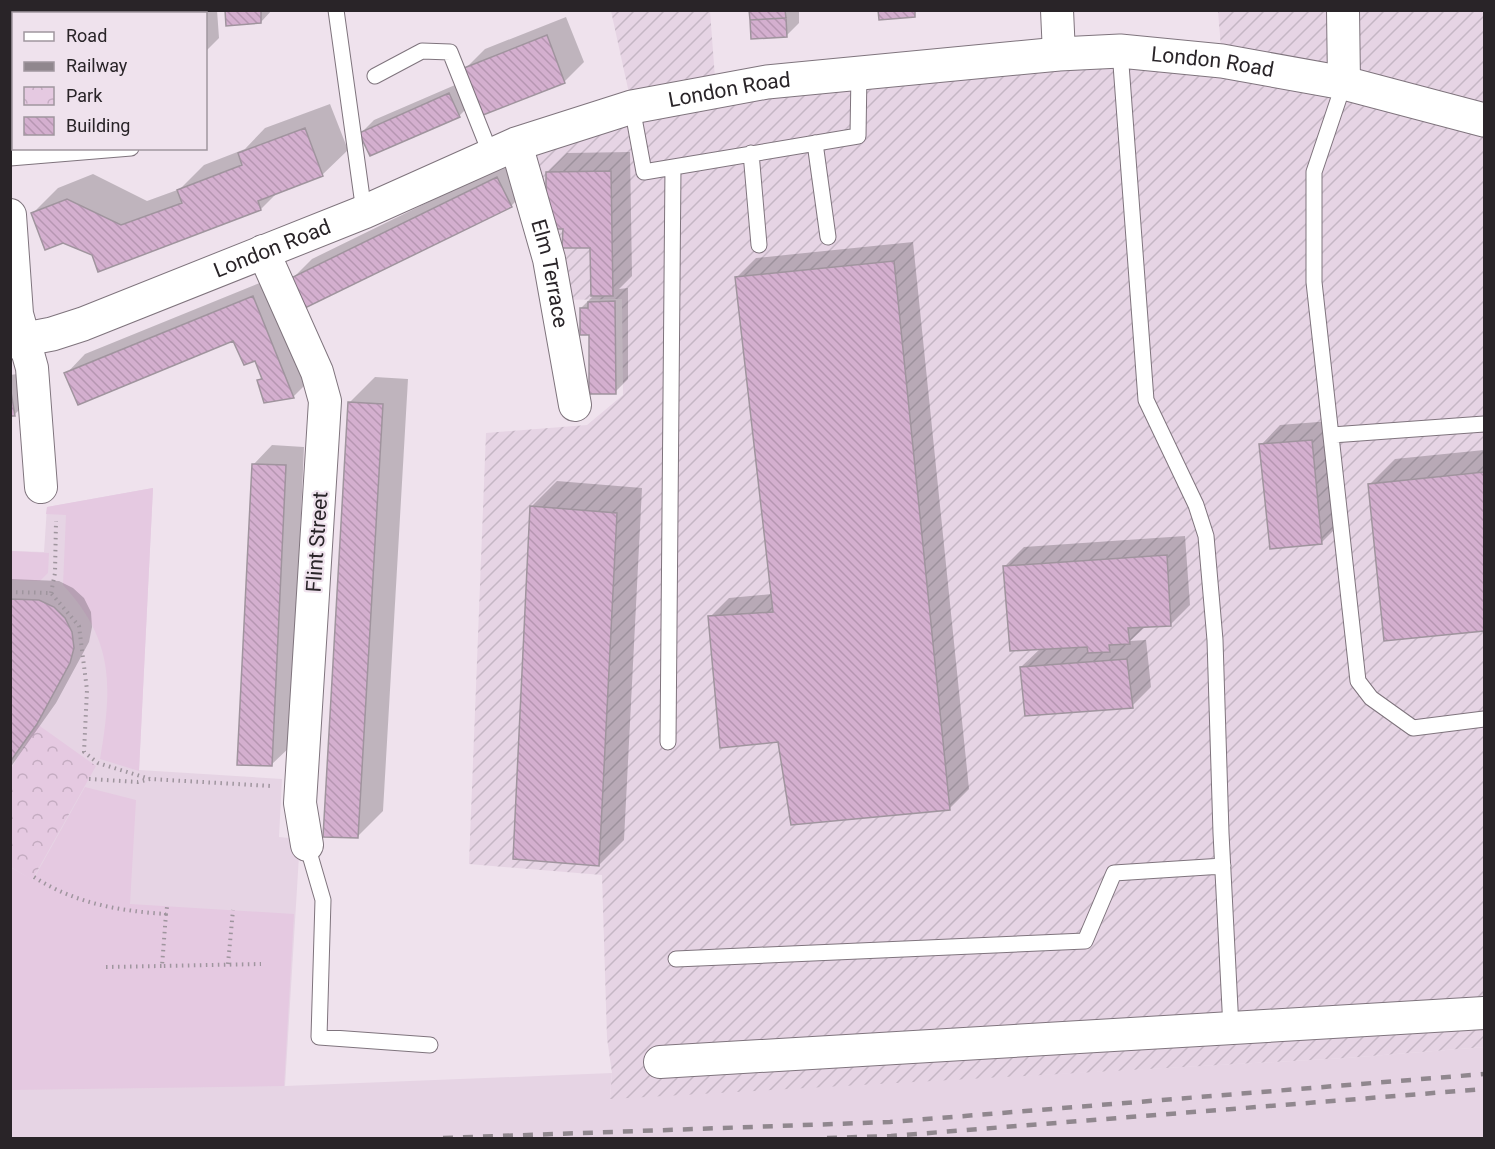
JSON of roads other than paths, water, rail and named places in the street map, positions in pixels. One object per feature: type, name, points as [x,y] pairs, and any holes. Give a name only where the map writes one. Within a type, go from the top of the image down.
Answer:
[{"type":"street","points":[[1057,10],[1059,54]]},
{"type":"street","points":[[1344,82],[1345,14]]},
{"type":"street","name":"London Road","points":[[17,341],[83,324],[364,213],[504,149],[632,107],[767,82],[1059,54],[1120,51],[1222,61],[1344,82],[1485,120]]},
{"type":"street","name":"Elm Terrace","points":[[504,149],[549,259],[575,405]]},
{"type":"street","points":[[10,215],[17,341],[32,368],[41,487]]},
{"type":"street","name":"Flint Street","points":[[263,251],[316,372],[325,401],[287,797],[307,845]]},
{"type":"street","points":[[660,1062],[1485,1013]]},
{"type":"lane","points":[[336,10],[364,213]]},
{"type":"lane","points":[[375,76],[422,51],[450,52],[504,149]]},
{"type":"lane","points":[[1120,51],[1146,400],[1196,505],[1206,536],[1215,640],[1222,866],[1231,1028]]},
{"type":"lane","points":[[632,107],[644,172],[858,136],[859,72]]},
{"type":"lane","points":[[1344,82],[1314,172],[1314,282],[1358,681],[1371,698],[1413,728],[1485,719]]},
{"type":"lane","points":[[815,143],[828,237]]},
{"type":"lane","points":[[10,158],[107,150]]},
{"type":"lane","points":[[751,153],[759,245]]},
{"type":"lane","points":[[668,742],[673,166]]},
{"type":"lane","points":[[1332,435],[1485,424]]},
{"type":"lane","points":[[307,845],[323,900],[320,1037],[430,1045]]},
{"type":"lane","points":[[676,959],[1085,941],[1114,873],[1222,866]]},
{"type":"railway","points":[[443,1138],[890,1122],[1484,1074]]},
{"type":"railway","points":[[827,1138],[891,1136],[1484,1089]]}]
